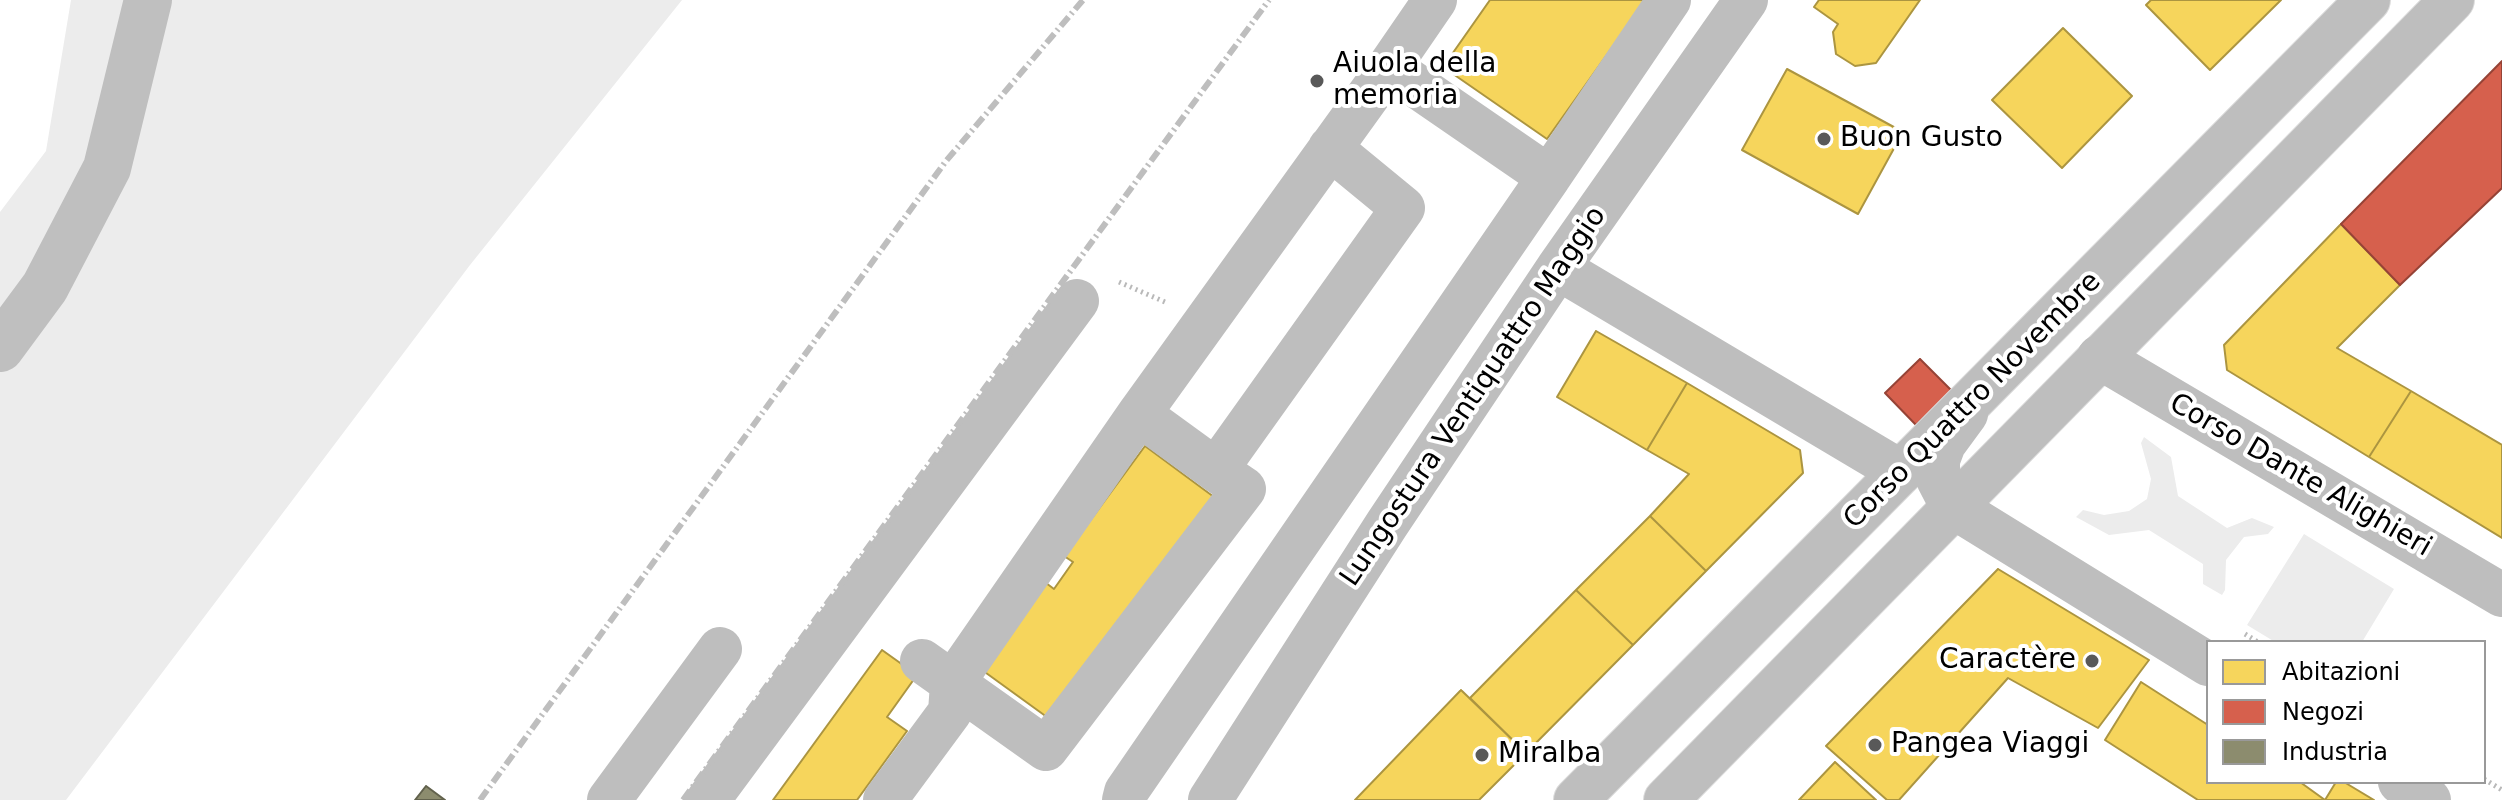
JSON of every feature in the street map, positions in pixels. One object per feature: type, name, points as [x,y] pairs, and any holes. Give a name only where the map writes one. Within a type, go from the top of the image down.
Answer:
[{"type":"street","points":[[937,672],[1139,414],[1435,0]]},
{"type":"street","points":[[1124,800],[1126,792],[1669,0]]},
{"type":"street","name":"Lungostura Ventiquattro Maggio","points":[[1210,800],[1387,524],[1558,268],[1746,0]]},
{"type":"street","name":"Corso Quattro Novembre","points":[[1576,800],[2368,0]]},
{"type":"street","name":"Corso Quattro Novembre","points":[[1666,800],[2452,0]]},
{"type":"street","points":[[1389,67],[1549,177]]},
{"type":"street","points":[[1216,470],[1403,208],[1330,148]]},
{"type":"street","points":[[1558,268],[1901,472]]},
{"type":"street","points":[[708,800],[1077,301]]},
{"type":"street","name":"Corso Dante Alighieri","points":[[2099,357],[2502,595]]},
{"type":"street","points":[[1984,389],[1944,444],[1938,460],[1938,479],[1952,506],[2206,663]]},
{"type":"street","points":[[937,672],[1046,749],[1244,489],[1139,414]]},
{"type":"street","points":[[609,800],[720,649]]},
{"type":"street","points":[[885,800],[950,712],[937,672]]},
{"type":"street","points":[[2403,784],[2429,800]]},
{"type":"path","points":[[1077,301],[1089,284],[1110,278],[1158,301],[1214,311]]},
{"type":"shaded area","points":[[71,0],[682,0],[470,265],[66,800],[0,800],[0,212],[46,151]]},
{"type":"shaded area","points":[[2144,437],[2171,457],[2178,496],[2227,528],[2252,518],[2274,527],[2268,534],[2244,537],[2226,560],[2225,590],[2222,595],[2203,584],[2203,564],[2149,530],[2109,535],[2076,517],[2083,510],[2104,515],[2129,511],[2147,499],[2151,479],[2141,443]]},
{"type":"shaded area","points":[[2304,534],[2394,589],[2363,640],[2272,640],[2247,625]]},
{"type":"building: Abitazioni","points":[[1490,0],[1646,0],[1547,139],[1443,67]]},
{"type":"building: Abitazioni","points":[[1819,0],[1920,0],[1876,63],[1855,66],[1836,54],[1833,32],[1838,24],[1814,7]]},
{"type":"building: Abitazioni","points":[[2151,0],[2281,0],[2210,70],[2146,5]]},
{"type":"building: Abitazioni","points":[[2063,28],[2132,96],[2062,168],[1992,100]]},
{"type":"building: Abitazioni","points":[[1787,69],[1903,132],[1858,214],[1742,150]]},
{"type":"building: Abitazioni","points":[[2341,224],[2400,285],[2337,348],[2411,391],[2369,457],[2227,370],[2224,345]]},
{"type":"building: Abitazioni","points":[[1596,331],[1687,383],[1647,450],[1557,397]]},
{"type":"building: Abitazioni","points":[[1687,383],[1800,450],[1803,473],[1706,571],[1650,516],[1689,474],[1647,450]]},
{"type":"building: Abitazioni","points":[[2411,391],[2502,445],[2502,538],[2369,457]]},
{"type":"building: Abitazioni","points":[[1145,446],[1214,497],[1051,720],[982,670],[1046,583],[1054,589],[1073,562],[1064,556]]},
{"type":"building: Abitazioni","points":[[1650,516],[1706,571],[1633,645],[1576,590]]},
{"type":"building: Abitazioni","points":[[1998,569],[2149,660],[2098,728],[2008,678],[1899,800],[1887,800],[1826,746]]},
{"type":"building: Abitazioni","points":[[1576,590],[1633,645],[1526,753],[1470,698]]},
{"type":"building: Abitazioni","points":[[882,650],[917,675],[887,717],[907,731],[857,800],[773,800]]},
{"type":"building: Abitazioni","points":[[2141,682],[2206,724],[2206,784],[2303,784],[2325,800],[2198,800],[2105,740]]},
{"type":"building: Abitazioni","points":[[1461,690],[1526,753],[1479,800],[1355,800]]},
{"type":"building: Abitazioni","points":[[1835,762],[1876,800],[1799,800]]},
{"type":"building: Abitazioni","points":[[2335,784],[2347,784],[2374,800],[2325,800]]},
{"type":"building: Negozi","points":[[2502,61],[2502,188],[2400,285],[2341,224]]},
{"type":"building: Negozi","points":[[1920,359],[1952,391],[1916,425],[1885,393]]},
{"type":"building: Industria","points":[[426,786],[445,800],[415,800]]},
{"type":"waterway","points":[[0,348],[45,287],[107,168],[148,0]]},
{"type":"railway","points":[[480,800],[946,161],[1083,0]]},
{"type":"railway","points":[[683,800],[1269,0]]},
{"type":"place","name":"Aiuola della memoria","points":[[1317,81]]},
{"type":"place","name":"Buon Gusto","points":[[1824,139]]},
{"type":"place","name":"Caractère","points":[[2092,661]]},
{"type":"place","name":"Pangea Viaggi","points":[[1875,745]]},
{"type":"place","name":"Miralba","points":[[1482,755]]}]
